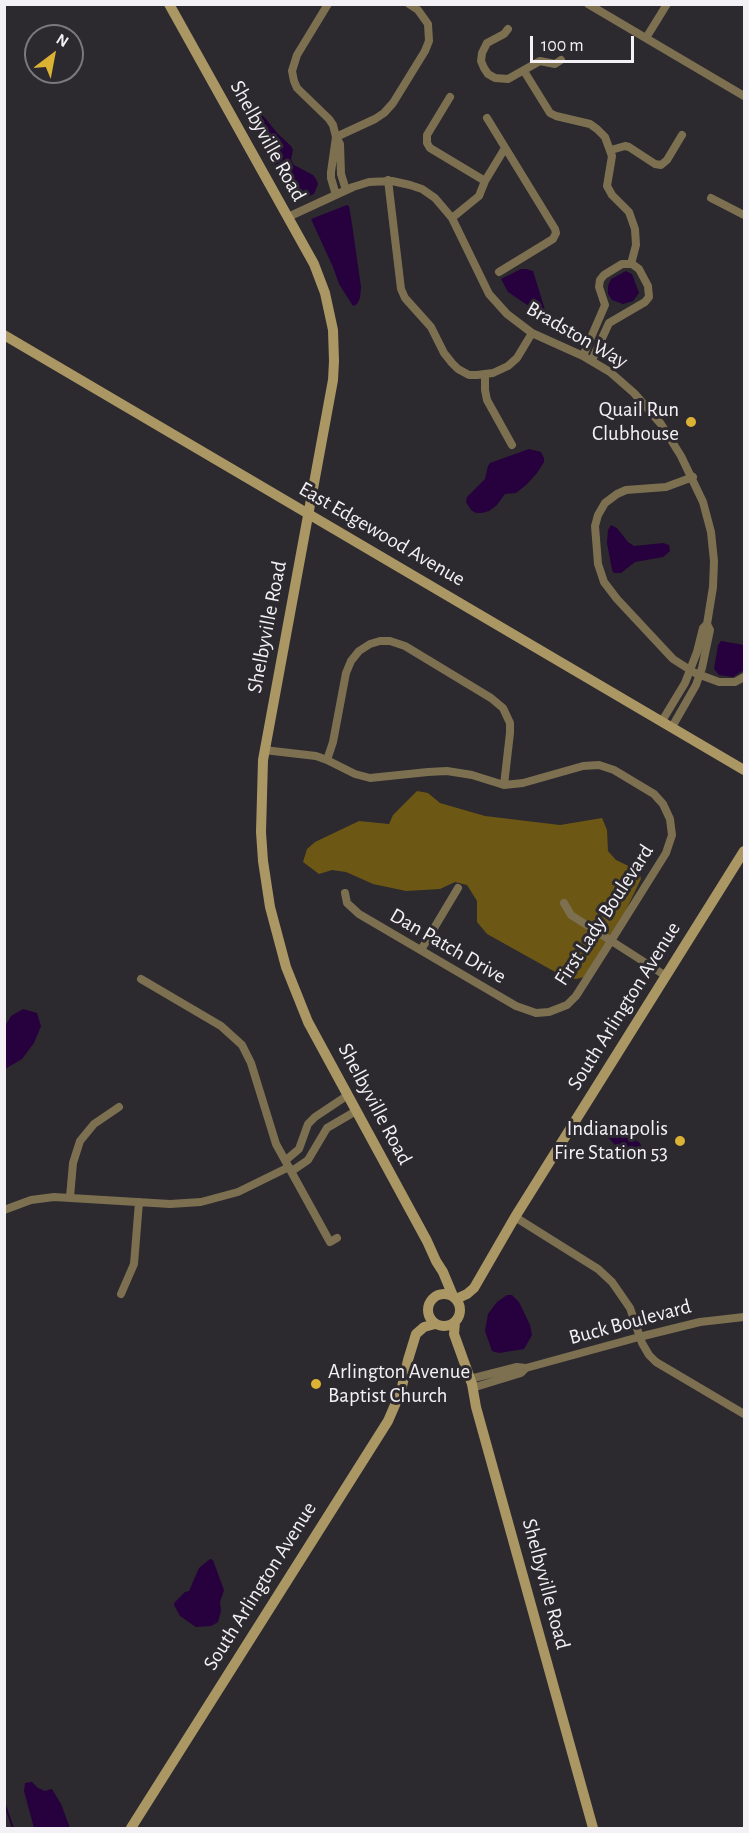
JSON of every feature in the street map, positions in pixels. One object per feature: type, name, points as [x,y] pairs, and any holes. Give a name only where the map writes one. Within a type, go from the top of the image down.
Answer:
[{"type":"main road","name":"Shelbyville Road","points":[[169,4],[313,261],[329,305],[333,330],[333,377],[264,750],[261,832],[266,882],[280,947],[308,1022],[436,1261]]},
{"type":"main road","name":"East Edgewood Avenue","points":[[4,335],[743,767]]},
{"type":"main road","name":"South Arlington Avenue","points":[[454,1297],[471,1292],[483,1275],[515,1217],[744,851]]},
{"type":"main road","points":[[436,1261],[440,1285],[436,1295]]},
{"type":"main road","points":[[436,1261],[460,1306],[454,1331],[459,1351]]},
{"type":"main road","name":"South Arlington Avenue","points":[[458,1317],[479,1292],[483,1275]]},
{"type":"main road","points":[[454,1297],[445,1293],[436,1295],[431,1299],[428,1307],[429,1317],[459,1351]]},
{"type":"main road","name":"South Arlington Avenue","points":[[408,1360],[407,1349],[410,1335],[428,1307]]},
{"type":"main road","points":[[437,1325],[447,1326],[458,1317]]},
{"type":"main road","name":"South Arlington Avenue","points":[[131,1828],[388,1421],[401,1391],[408,1360],[418,1332],[426,1325],[437,1325]]},
{"type":"main road","name":"Shelbyville Road","points":[[459,1351],[471,1383],[593,1828]]},
{"type":"street","points":[[328,4],[295,59],[292,73],[297,88],[333,125],[339,144],[341,174],[346,190]]},
{"type":"street","points":[[336,137],[384,113],[392,105],[427,48],[430,36],[428,24],[418,10],[409,4]]},
{"type":"street","points":[[588,4],[744,96]]},
{"type":"street","points":[[646,38],[667,4]]},
{"type":"street","points":[[508,28],[504,34],[485,46],[481,56],[482,65],[488,74],[499,80],[508,79],[540,61],[555,64],[561,60]]},
{"type":"street","points":[[524,71],[550,113],[590,124],[603,134],[611,150],[612,161],[607,186],[612,195],[629,212],[635,229],[636,245],[631,264]]},
{"type":"street","points":[[450,97],[427,135],[427,143],[430,148],[485,181]]},
{"type":"street","points":[[487,118],[556,233],[553,239],[500,272]]},
{"type":"street","points":[[611,150],[629,147],[655,164],[661,165],[667,160],[682,135]]},
{"type":"street","points":[[336,137],[331,172],[336,195]]},
{"type":"street","points":[[452,218],[478,196],[505,148]]},
{"type":"street","name":"Bradston Way","points":[[288,217],[369,182],[388,180],[422,189],[435,198],[452,218],[489,294],[509,316],[532,333],[592,360],[623,381],[649,409],[676,447],[693,477],[708,517],[713,545],[714,580],[707,624],[703,628],[695,672],[672,727]]},
{"type":"street","points":[[388,180],[401,289],[405,298],[432,327],[444,353],[455,366],[470,375],[485,375],[500,370],[511,364],[520,354],[532,333]]},
{"type":"street","points":[[711,198],[744,215]]},
{"type":"street","points":[[583,356],[605,305],[599,287],[600,280],[621,265],[631,264],[639,269],[649,287],[649,297],[609,323],[592,360]]},
{"type":"street","points":[[485,375],[487,400],[512,445]]},
{"type":"street","points":[[693,477],[666,487],[628,490],[617,494],[603,506],[597,515],[595,526],[598,564],[604,582],[666,654],[695,672],[723,683],[735,682],[744,677]]},
{"type":"street","points":[[264,750],[315,756],[355,774],[370,777],[447,771],[472,775],[504,785],[510,726],[508,717],[499,703],[405,646],[390,641],[374,643],[355,655],[350,664],[327,760]]},
{"type":"street","name":"Bradston Way","points":[[662,721],[685,683],[695,672]]},
{"type":"street","name":"First Lady Boulevard","points":[[504,785],[523,783],[583,766],[599,765],[614,770],[654,794],[667,809],[671,822],[671,841],[666,853],[574,998],[561,1008],[546,1013]]},
{"type":"street","points":[[421,951],[458,888]]},
{"type":"street","name":"Dan Patch Drive","points":[[345,893],[346,903],[353,911],[516,1006],[529,1012],[546,1013]]},
{"type":"street","points":[[564,903],[571,915],[666,976]]},
{"type":"street","points":[[141,979],[221,1026],[242,1046],[251,1062],[276,1144],[330,1242],[337,1238]]},
{"type":"street","points":[[289,1166],[299,1149],[304,1133],[315,1117],[348,1095]]},
{"type":"street","points":[[70,1197],[73,1163],[80,1141],[91,1126],[119,1107]]},
{"type":"street","points":[[4,1210],[38,1199],[70,1197],[185,1204],[217,1198],[252,1186],[289,1166],[308,1160],[327,1128],[356,1111]]},
{"type":"street","points":[[121,1294],[134,1264],[139,1202]]},
{"type":"street","points":[[515,1217],[605,1275],[626,1300],[633,1314],[639,1337],[656,1362],[744,1414]]},
{"type":"street","name":"Buck Boulevard","points":[[471,1383],[521,1373],[526,1368],[700,1322],[744,1317]]},
{"type":"shaded area","points":[[261,114],[291,146],[293,150],[291,160],[294,165],[316,179],[318,184],[314,194],[305,198],[300,197],[287,186],[252,125],[253,115]]},
{"type":"shaded area","points":[[349,206],[361,287],[360,298],[353,306],[339,284],[311,219]]},
{"type":"shaded area","points":[[521,269],[533,271],[545,310],[542,315],[508,292],[501,279]]},
{"type":"shaded area","points":[[626,271],[632,274],[639,293],[633,301],[623,304],[612,300],[608,294],[608,286],[611,279]]},
{"type":"shaded area","points":[[529,449],[541,452],[544,462],[526,485],[516,493],[505,494],[489,511],[476,513],[471,510],[466,502],[467,497],[485,479],[490,463]]},
{"type":"shaded area","points":[[611,525],[617,528],[634,546],[663,543],[669,545],[670,551],[663,557],[635,562],[621,573],[614,573],[607,543],[608,530]]},
{"type":"shaded area","points":[[721,641],[744,645],[744,670],[733,677],[719,675],[714,669],[718,645]]},
{"type":"shaded area","points":[[417,791],[428,793],[440,803],[485,816],[560,825],[602,818],[607,830],[608,851],[616,860],[639,871],[641,879],[611,941],[589,976],[576,979],[566,978],[487,934],[477,922],[477,901],[467,885],[455,882],[440,889],[406,891],[373,884],[346,872],[332,870],[319,874],[303,862],[307,849],[315,842],[359,821],[389,824],[393,815]]},
{"type":"shaded area","points":[[23,1009],[37,1013],[41,1026],[34,1043],[22,1059],[5,1069],[5,1026],[11,1016]]},
{"type":"shaded area","points":[[608,1126],[614,1126],[640,1143],[642,1148],[640,1152],[636,1156],[618,1148],[603,1132]]},
{"type":"shaded area","points":[[507,1295],[512,1295],[519,1302],[530,1325],[532,1335],[524,1349],[499,1353],[492,1351],[485,1331],[488,1314],[497,1302]]},
{"type":"shaded area","points":[[210,1559],[213,1560],[224,1590],[220,1602],[221,1611],[218,1622],[211,1626],[196,1627],[180,1616],[174,1605],[185,1592],[189,1591],[199,1568]]},
{"type":"shaded area","points":[[32,1782],[45,1791],[52,1789],[61,1804],[70,1828],[34,1828],[24,1791],[25,1783]]},
{"type":"waterway","points":[[4,1802],[13,1828]]},
{"type":"place","name":"Quail Run Clubhouse","points":[[691,422]]},
{"type":"place","name":"Indianapolis Fire Station 53","points":[[680,1141]]},
{"type":"place","name":"Arlington Avenue Baptist Church","points":[[316,1384]]}]
